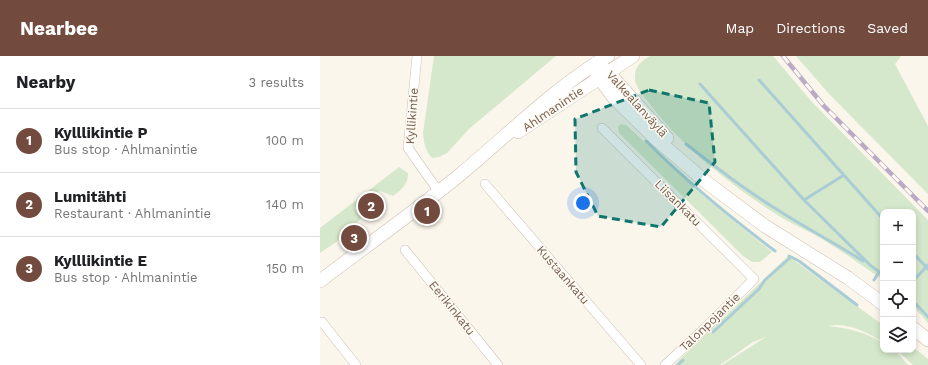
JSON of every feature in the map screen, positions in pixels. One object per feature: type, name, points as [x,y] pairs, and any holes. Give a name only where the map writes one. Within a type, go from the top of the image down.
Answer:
[{"type":"main road","name":"Ahlmanintie","points":[[320,281],[439,192],[547,98],[608,56]]},
{"type":"main road","name":"Ahlmanintie","points":[[474,163],[633,56]]},
{"type":"main road","name":"Valkealanväylä","points":[[596,63],[603,75],[720,190],[765,226],[848,278],[880,302]]},
{"type":"main road","points":[[916,330],[928,340]]},
{"type":"street","name":"Kyllikintie","points":[[417,56],[408,148],[439,192]]},
{"type":"street","name":"Liisankatu","points":[[602,128],[754,279]]},
{"type":"street","name":"Kustaankatu","points":[[485,184],[641,365]]},
{"type":"street","name":"Eerikinkatu","points":[[405,250],[498,365]]},
{"type":"street","name":"Talonpojantie","points":[[665,365],[703,330],[754,279]]},
{"type":"street","points":[[322,322],[356,365]]},
{"type":"highlighted area","points":[[649,90],[709,103],[715,162],[661,227],[598,216],[576,172],[575,119]]},
{"type":"green space","points":[[434,56],[556,56],[469,129],[447,153],[439,157],[432,158],[425,147],[423,133]]},
{"type":"green space","points":[[650,56],[773,56],[812,102],[928,220],[928,323],[916,309],[916,209],[880,209],[880,278],[822,239],[780,217],[758,202],[724,177],[691,149],[662,119],[637,86],[635,74],[638,65]]},
{"type":"green space","points":[[796,56],[901,56],[895,64],[928,126],[928,194],[830,95]]},
{"type":"green space","points":[[620,124],[626,125],[700,193],[772,252],[760,262],[752,262],[743,256],[619,133],[618,127]]},
{"type":"green space","points":[[399,167],[408,173],[406,184],[402,189],[393,196],[380,191],[372,194],[355,208],[362,218],[336,242],[320,253],[320,228]]},
{"type":"green space","points":[[788,256],[880,323],[880,340],[863,331],[842,325],[828,326],[856,331],[877,339],[880,341],[880,353],[898,353],[908,365],[722,365],[766,337],[753,342],[720,365],[674,365]]},
{"type":"green space","points":[[916,349],[928,359],[928,365],[913,365],[900,353],[916,353]]},
{"type":"waterway","points":[[759,80],[880,216]]},
{"type":"waterway","points":[[700,84],[804,200],[870,265],[880,273]]},
{"type":"waterway","points":[[646,141],[709,198],[775,251]]},
{"type":"waterway","points":[[686,144],[757,196],[863,261]]},
{"type":"waterway","points":[[804,200],[844,175]]},
{"type":"waterway","points":[[789,256],[799,261],[857,305]]},
{"type":"waterway","points":[[916,256],[928,269]]},
{"type":"waterway","points":[[713,332],[759,289],[765,280],[791,257]]},
{"type":"waterway","points":[[916,278],[928,265]]},
{"type":"waterway","points":[[874,280],[879,272]]},
{"type":"waterway","points":[[916,304],[928,317]]},
{"type":"waterway","points":[[678,365],[683,360]]},
{"type":"railway","points":[[783,56],[824,106],[928,211]]},
{"type":"place","name":"Lumitähti","points":[[371,206]]},
{"type":"place","name":"Kylllikintie P","points":[[427,211]]},
{"type":"place","name":"Kylllikintie E","points":[[354,238]]}]
